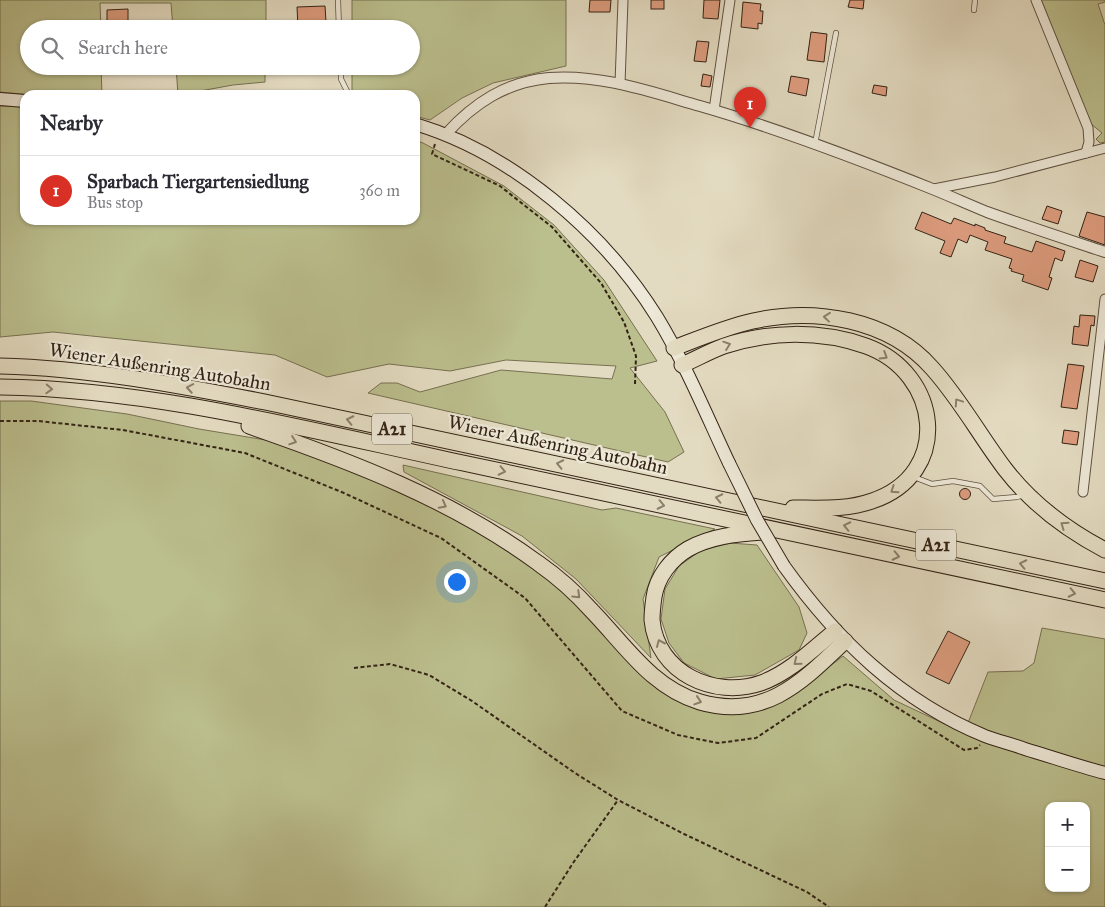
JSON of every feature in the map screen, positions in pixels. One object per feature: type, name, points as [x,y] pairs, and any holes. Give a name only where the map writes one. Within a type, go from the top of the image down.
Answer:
[{"type":"highway","points":[[674,348],[755,320],[777,317],[820,316],[842,318],[882,331],[910,348],[931,366],[947,385],[1006,471],[1026,493],[1059,522],[1105,550]]},
{"type":"highway","points":[[682,365],[722,347],[765,336],[791,334],[830,337],[875,350],[890,359],[908,374],[917,387],[927,411],[928,432],[924,452],[918,464],[900,486],[872,501],[856,505],[835,508],[766,508]]},
{"type":"highway","name":"Wiener Außenring Autobahn","points":[[0,366],[58,369],[124,377],[238,396],[1105,581]]},
{"type":"highway","name":"Wiener Außenring Autobahn","points":[[0,387],[74,391],[140,398],[198,408],[296,427],[1105,600]]},
{"type":"highway","points":[[198,408],[296,442],[387,477],[476,522],[515,546],[555,575],[593,611],[637,662],[654,677],[670,688],[701,702],[716,705],[744,706],[773,698],[799,684],[840,636]]},
{"type":"highway","points":[[780,531],[734,534],[716,538],[701,542],[675,558],[659,581],[655,592],[652,620],[660,647],[678,669],[690,678],[716,687],[732,688],[761,683],[776,676],[840,636]]},
{"type":"main road","points":[[0,99],[20,101]]},
{"type":"main road","points":[[420,126],[446,134],[476,149],[538,188],[576,220],[620,265],[656,317],[674,348],[757,520],[784,566],[810,602],[840,636],[871,665],[902,690],[942,714],[985,736],[1105,773]]},
{"type":"street","points":[[620,84],[623,0]]},
{"type":"street","points":[[714,110],[730,0]]},
{"type":"street","points":[[1036,0],[1088,128],[1089,142],[1086,153]]},
{"type":"street","points":[[446,134],[475,106],[506,87],[547,78],[568,77],[620,84],[714,110],[815,144],[987,212],[1105,252]]},
{"type":"street","points":[[934,190],[1013,173],[1105,148]]},
{"type":"street","points":[[1084,492],[1105,299]]},
{"type":"lane","points":[[338,0],[339,20]]},
{"type":"lane","points":[[974,10],[975,0]]},
{"type":"lane","points":[[815,144],[836,33]]},
{"type":"lane","points":[[341,75],[346,90]]},
{"type":"lane","points":[[910,476],[932,484],[953,481],[980,486],[993,499],[998,500],[1017,498],[1026,493]]},
{"type":"path","points":[[446,134],[436,143],[432,154],[500,186],[552,227],[601,283],[624,322],[636,356],[635,384]]},
{"type":"path","points":[[0,420],[38,421],[123,430],[245,453],[344,493],[441,538],[524,598],[622,711],[678,735],[718,743],[756,738],[822,694],[847,684],[871,691],[964,750],[977,748],[985,736]]},
{"type":"path","points":[[354,668],[390,664],[429,674],[618,800],[684,834],[807,892],[829,907]]},
{"type":"path","points":[[545,907],[573,863],[618,800]]},
{"type":"green space","points":[[0,0],[266,0],[266,20],[172,20],[171,3],[100,3],[101,20],[20,20],[20,75],[101,75],[102,90],[20,90],[20,94],[0,92]]},
{"type":"green space","points":[[352,0],[566,0],[566,66],[493,83],[462,98],[430,120],[420,117],[420,90],[352,90],[352,75],[420,75],[420,20],[352,20]]},
{"type":"green space","points":[[1041,0],[1105,0],[1105,2],[1098,4],[1105,25],[1105,142],[1100,143],[1096,139],[1102,133],[1090,123]]},
{"type":"green space","points":[[177,75],[265,75],[265,82],[206,90],[178,90]]},
{"type":"green space","points":[[0,106],[20,107],[20,225],[420,225],[420,142],[504,186],[554,225],[604,280],[657,361],[630,368],[665,412],[684,452],[668,462],[368,393],[381,383],[397,383],[420,392],[501,370],[612,379],[616,366],[506,360],[450,371],[389,364],[327,377],[275,355],[53,332],[0,337]]},
{"type":"green space","points":[[0,401],[31,401],[127,414],[199,429],[272,441],[408,492],[468,523],[559,585],[690,705],[741,714],[787,699],[843,656],[894,700],[964,733],[988,672],[1023,671],[1034,663],[1042,628],[1105,639],[1105,907],[0,907]]},
{"type":"green space","points":[[403,465],[602,510],[616,508],[715,529],[659,557],[643,599],[651,658],[576,579],[522,536],[404,472]]},
{"type":"green space","points":[[730,543],[757,545],[799,607],[807,633],[799,650],[755,675],[716,679],[684,663],[669,643],[661,619],[665,589],[679,566],[700,551]]},
{"type":"building","points":[[590,0],[611,0],[610,12],[589,12]]},
{"type":"building","points":[[651,0],[664,0],[664,9],[651,9]]},
{"type":"building","points":[[704,0],[720,0],[718,19],[703,18]]},
{"type":"building","points":[[850,0],[864,0],[863,9],[848,7]]},
{"type":"building","points":[[743,2],[761,4],[760,11],[763,11],[762,24],[758,23],[758,29],[741,27]]},
{"type":"building","points":[[325,6],[326,20],[298,20],[297,7]]},
{"type":"building","points":[[128,9],[128,20],[107,20],[107,10]]},
{"type":"building","points":[[811,32],[827,34],[824,62],[807,60]]},
{"type":"building","points":[[697,41],[709,42],[706,62],[694,61]]},
{"type":"building","points":[[703,74],[712,76],[710,87],[701,86]]},
{"type":"building","points":[[791,76],[809,79],[806,96],[788,92]]},
{"type":"building","points":[[874,85],[887,87],[886,96],[872,93]]},
{"type":"building","points":[[1047,206],[1062,211],[1058,224],[1042,219]]},
{"type":"building","points":[[922,212],[951,224],[954,218],[975,226],[975,224],[985,228],[985,230],[1006,237],[1004,243],[1032,252],[1036,241],[1065,251],[1062,261],[1055,258],[1049,277],[1052,278],[1048,290],[1022,281],[1024,275],[1011,271],[1012,269],[1009,268],[1012,259],[985,250],[988,242],[970,235],[967,243],[958,239],[951,257],[940,253],[945,241],[915,229]]},
{"type":"building","points":[[1087,212],[1105,217],[1105,245],[1079,236]]},
{"type":"building","points":[[1080,260],[1098,266],[1093,282],[1075,277]]},
{"type":"building","points":[[1080,315],[1095,316],[1094,326],[1091,325],[1088,346],[1072,344],[1074,326],[1079,327]]},
{"type":"building","points":[[1068,364],[1084,366],[1077,409],[1061,407]]},
{"type":"building","points":[[1064,430],[1079,432],[1077,445],[1062,443]]},
{"type":"building","points":[[965,488],[971,494],[965,500],[959,494]]},
{"type":"building","points":[[948,631],[970,642],[949,684],[926,673]]},
{"type":"place","name":"Sparbach Tiergartensiedlung","points":[[750,128]]}]
